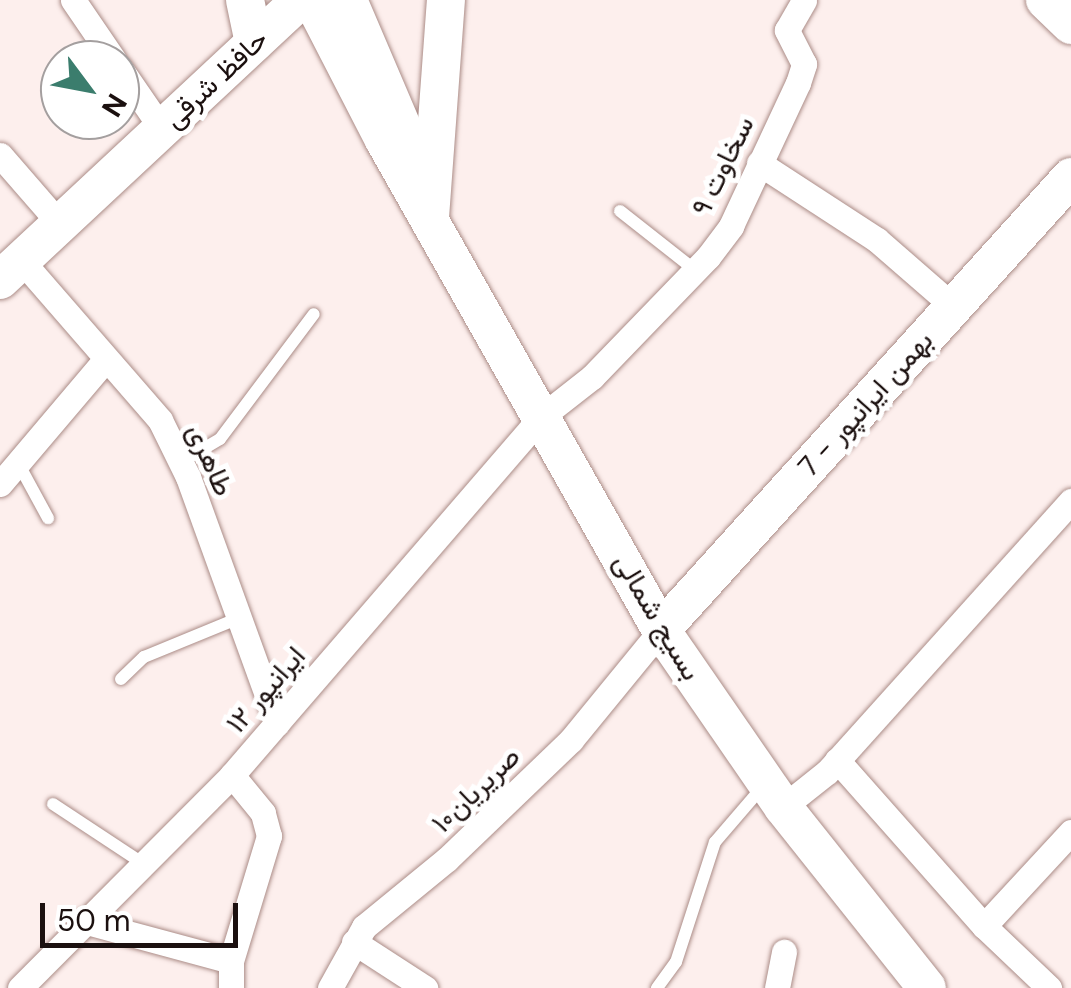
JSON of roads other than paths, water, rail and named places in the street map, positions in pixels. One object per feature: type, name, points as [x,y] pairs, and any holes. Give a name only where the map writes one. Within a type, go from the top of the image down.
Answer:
[{"type":"main road","points":[[246,0],[254,43]]},
{"type":"main road","name":"حافظ شرقی","points":[[10,270],[300,0]]},
{"type":"main road","name":"بسیج شمالی","points":[[312,0],[661,630],[774,795],[927,988]]},
{"type":"main road","name":"بسیج شمالی","points":[[348,0],[402,122],[430,217]]},
{"type":"main road","points":[[430,217],[446,0]]},
{"type":"main road","points":[[1045,0],[1071,24]]},
{"type":"main road","name":"بهمن ایرانپور - 7","points":[[661,630],[1071,177]]},
{"type":"street","points":[[73,0],[100,40]]},
{"type":"street","name":"سخاوت ۹","points":[[541,417],[592,377],[695,270],[731,226],[804,64],[787,30],[804,0]]},
{"type":"street","points":[[140,97],[162,129]]},
{"type":"street","points":[[0,156],[60,224]]},
{"type":"street","points":[[760,163],[878,240],[954,307]]},
{"type":"street","name":"طاهری","points":[[10,270],[105,360],[160,420],[181,462],[277,723]]},
{"type":"street","points":[[0,484],[105,360]]},
{"type":"street","name":"ایرانپور ۱۲","points":[[20,988],[232,775],[541,417]]},
{"type":"street","points":[[774,795],[837,760],[1071,501]]},
{"type":"street","name":"صریریان۱۰","points":[[330,988],[354,942],[572,740],[661,630]]},
{"type":"street","points":[[837,760],[984,926],[1049,988]]},
{"type":"street","points":[[231,988],[231,960],[270,836],[263,813],[232,775]]},
{"type":"street","points":[[984,926],[1071,832]]},
{"type":"street","points":[[83,922],[231,960]]},
{"type":"street","points":[[354,942],[425,988]]},
{"type":"street","points":[[778,988],[784,952]]},
{"type":"lane","points":[[620,211],[695,270]]},
{"type":"lane","points":[[181,462],[220,439],[314,314]]},
{"type":"lane","points":[[18,463],[48,518]]},
{"type":"lane","points":[[121,679],[144,657],[239,618]]},
{"type":"lane","points":[[657,988],[676,962],[715,842],[774,795]]},
{"type":"lane","points":[[53,804],[142,863]]}]
